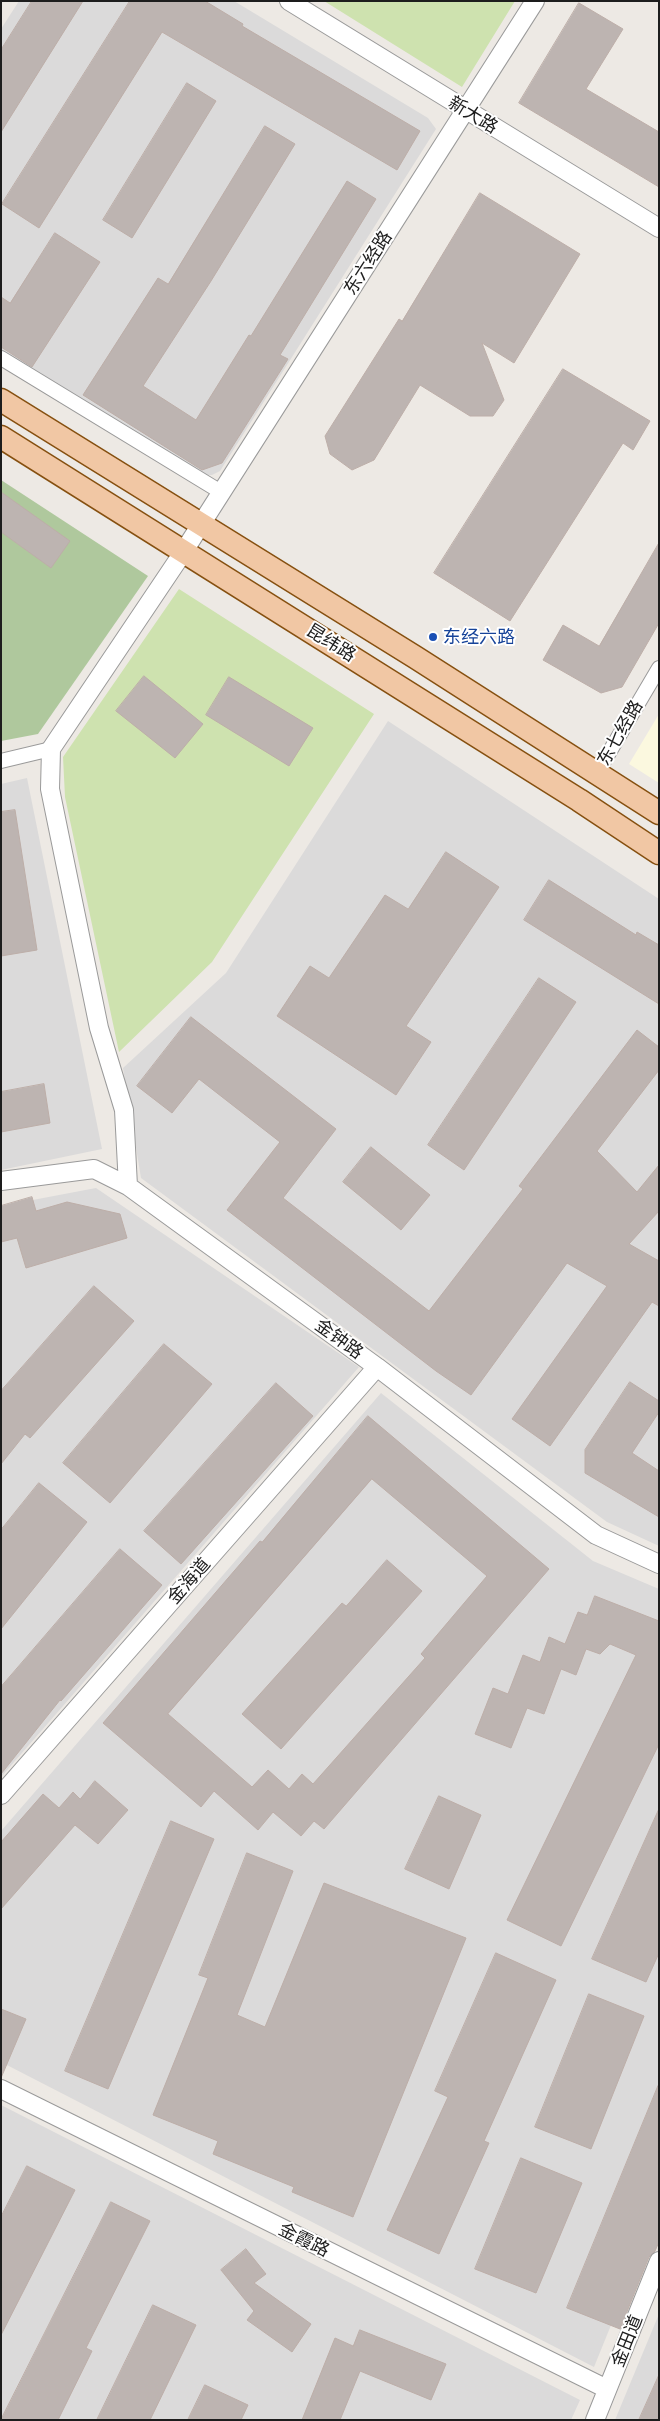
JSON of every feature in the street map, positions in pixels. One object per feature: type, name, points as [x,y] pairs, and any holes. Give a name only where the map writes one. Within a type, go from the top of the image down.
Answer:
[{"type":"main road","name":"昆纬路","points":[[1,400],[659,813]]},
{"type":"main road","name":"昆纬路","points":[[1,437],[572,795],[659,853]]},
{"type":"street","name":"新大路","points":[[289,1],[659,228]]},
{"type":"street","name":"东六经路","points":[[51,749],[184,551],[535,1]]},
{"type":"street","points":[[1,358],[221,492]]},
{"type":"street","name":"东七经路","points":[[597,773],[659,668]]},
{"type":"street","points":[[1,761],[51,749],[50,789],[99,1028],[124,1110],[128,1186]]},
{"type":"street","name":"金钟路","points":[[1,1181],[94,1169],[128,1186],[377,1367],[596,1535],[659,1564]]},
{"type":"street","name":"金海道","points":[[1,1795],[377,1367]]},
{"type":"street","name":"金霞路","points":[[1,2089],[607,2389]]},
{"type":"street","name":"金田道","points":[[595,2420],[659,2261]]},
{"type":"shaded area","points":[[19,1],[234,1],[428,118],[436,129],[220,471],[212,475],[201,475],[1,350],[1,29]]},
{"type":"shaded area","points":[[659,714],[659,783],[629,764]]},
{"type":"shaded area","points":[[388,721],[659,899],[659,1546],[607,1522],[141,1178],[123,1068],[226,973]]},
{"type":"shaded area","points":[[27,778],[102,1149],[1,1170],[1,784]]},
{"type":"shaded area","points":[[96,1188],[359,1367],[1,1777],[1,1206]]},
{"type":"shaded area","points":[[381,1393],[593,1561],[659,1589],[659,2207],[594,2367],[1,2062],[1,1831]]},
{"type":"shaded area","points":[[1,2105],[580,2400],[571,2420],[1,2420]]},
{"type":"shaded area","points":[[659,2314],[659,2420],[615,2420]]},
{"type":"green space","points":[[324,1],[515,1],[462,87]]},
{"type":"green space","points":[[1,480],[148,576],[38,734],[1,741]]},
{"type":"green space","points":[[179,589],[374,714],[212,962],[119,1052],[65,797],[63,757]]},
{"type":"building","points":[[32,1],[83,1],[1,132],[1,50]]},
{"type":"building","points":[[130,1],[205,1],[243,24],[242,26],[420,131],[397,170],[162,32],[39,228],[2,204]]},
{"type":"building","points":[[579,3],[623,29],[586,89],[659,132],[659,187],[519,103]]},
{"type":"building","points":[[187,83],[216,101],[132,238],[103,220]]},
{"type":"building","points":[[265,126],[295,144],[211,281],[143,386],[196,420],[249,335],[251,336],[347,181],[376,199],[280,355],[288,359],[222,463],[202,470],[83,395],[158,278],[168,284]]},
{"type":"building","points":[[480,193],[580,254],[514,363],[482,343],[504,400],[493,416],[470,416],[420,385],[374,460],[352,470],[330,454],[325,436],[399,319],[402,321]]},
{"type":"building","points":[[55,233],[100,262],[32,367],[1,347],[1,297],[10,303]]},
{"type":"building","points":[[563,369],[650,421],[633,450],[623,443],[510,621],[434,573]]},
{"type":"building","points":[[1,492],[70,541],[51,568],[1,532]]},
{"type":"building","points":[[659,543],[659,623],[622,687],[601,693],[543,660],[563,625],[599,646]]},
{"type":"building","points":[[144,676],[203,724],[175,758],[116,711]]},
{"type":"building","points":[[229,677],[313,728],[289,766],[206,715]]},
{"type":"building","points":[[15,810],[37,950],[1,956],[1,812]]},
{"type":"building","points":[[446,852],[499,887],[406,1026],[431,1042],[396,1095],[277,1016],[310,966],[329,978],[385,895],[408,909]]},
{"type":"building","points":[[549,880],[636,935],[637,932],[659,945],[659,1004],[524,920]]},
{"type":"building","points":[[539,978],[576,1002],[464,1170],[428,1145]]},
{"type":"building","points":[[191,1017],[336,1129],[283,1198],[429,1311],[523,1189],[519,1186],[637,1030],[659,1047],[659,1070],[597,1151],[637,1192],[659,1165],[659,1211],[629,1244],[659,1261],[659,1306],[652,1302],[550,1446],[512,1419],[607,1286],[567,1263],[471,1395],[436,1371],[227,1210],[280,1142],[199,1079],[172,1113],[137,1086]]},
{"type":"building","points":[[44,1084],[50,1123],[1,1132],[1,1092]]},
{"type":"building","points":[[371,1147],[430,1195],[401,1230],[343,1182]]},
{"type":"building","points":[[32,1197],[36,1211],[67,1202],[120,1214],[127,1238],[26,1268],[17,1238],[1,1242],[1,1206]]},
{"type":"building","points":[[94,1286],[134,1321],[30,1438],[25,1434],[1,1464],[1,1391]]},
{"type":"building","points":[[164,1344],[212,1384],[110,1503],[63,1463]]},
{"type":"building","points":[[630,1382],[659,1401],[659,1412],[632,1453],[659,1471],[659,1517],[585,1473],[585,1450]]},
{"type":"building","points":[[276,1383],[313,1416],[181,1564],[144,1531]]},
{"type":"building","points":[[368,1416],[549,1569],[324,1829],[314,1821],[301,1836],[273,1812],[258,1830],[214,1791],[201,1807],[103,1723],[260,1541],[262,1542]],"holes":[[[372,1479],[487,1576],[421,1654],[425,1658],[313,1784],[302,1774],[289,1789],[268,1770],[252,1787],[168,1714]]]},
{"type":"building","points":[[39,1483],[87,1522],[1,1629],[1,1530]]},
{"type":"building","points":[[120,1549],[162,1585],[60,1700],[1,1774],[1,1687]]},
{"type":"building","points":[[387,1560],[422,1591],[281,1749],[242,1714],[342,1603],[346,1606]]},
{"type":"building","points":[[595,1596],[659,1621],[659,1744],[561,1946],[507,1920],[636,1655],[610,1644],[600,1654],[586,1649],[576,1675],[561,1669],[544,1714],[527,1708],[511,1748],[475,1734],[493,1688],[508,1694],[523,1655],[540,1662],[549,1637],[565,1644],[578,1612],[587,1615]]},
{"type":"building","points":[[95,1781],[128,1810],[98,1844],[75,1825],[1,1909],[1,1842],[43,1794],[59,1808],[73,1792],[80,1799]]},
{"type":"building","points":[[439,1796],[481,1815],[449,1889],[405,1869]]},
{"type":"building","points":[[659,1809],[659,1953],[646,1982],[592,1959]]},
{"type":"building","points":[[171,1821],[214,1839],[108,2089],[65,2071]]},
{"type":"building","points":[[247,1853],[293,1871],[237,2015],[265,2027],[324,1883],[466,1938],[353,2217],[292,2192],[294,2187],[213,2154],[218,2141],[153,2115],[208,1978],[199,1975]]},
{"type":"building","points":[[496,1953],[556,1980],[484,2141],[489,2143],[439,2254],[387,2230],[448,2097],[435,2091]]},
{"type":"building","points":[[589,1994],[644,2016],[591,2149],[535,2127]]},
{"type":"building","points":[[1,2009],[26,2019],[1,2078]]},
{"type":"building","points":[[658,2086],[659,2242],[655,2251],[649,2257],[620,2329],[567,2308]]},
{"type":"building","points":[[521,2158],[582,2183],[536,2293],[475,2269]]},
{"type":"building","points":[[27,2166],[75,2190],[1,2335],[1,2217]]},
{"type":"building","points":[[111,2202],[150,2221],[86,2348],[92,2351],[58,2420],[1,2420]]},
{"type":"building","points":[[246,2249],[266,2274],[254,2283],[311,2324],[292,2352],[247,2320],[254,2311],[221,2270]]},
{"type":"building","points":[[153,2305],[196,2325],[150,2420],[97,2420]]},
{"type":"building","points":[[360,2330],[446,2364],[431,2400],[360,2371],[340,2420],[302,2420],[335,2338],[353,2346]]},
{"type":"building","points":[[659,2375],[659,2420],[639,2420]]},
{"type":"building","points":[[205,2385],[248,2405],[241,2420],[188,2420]]},
{"type":"place","name":"东经六路","points":[[433,637]]}]
